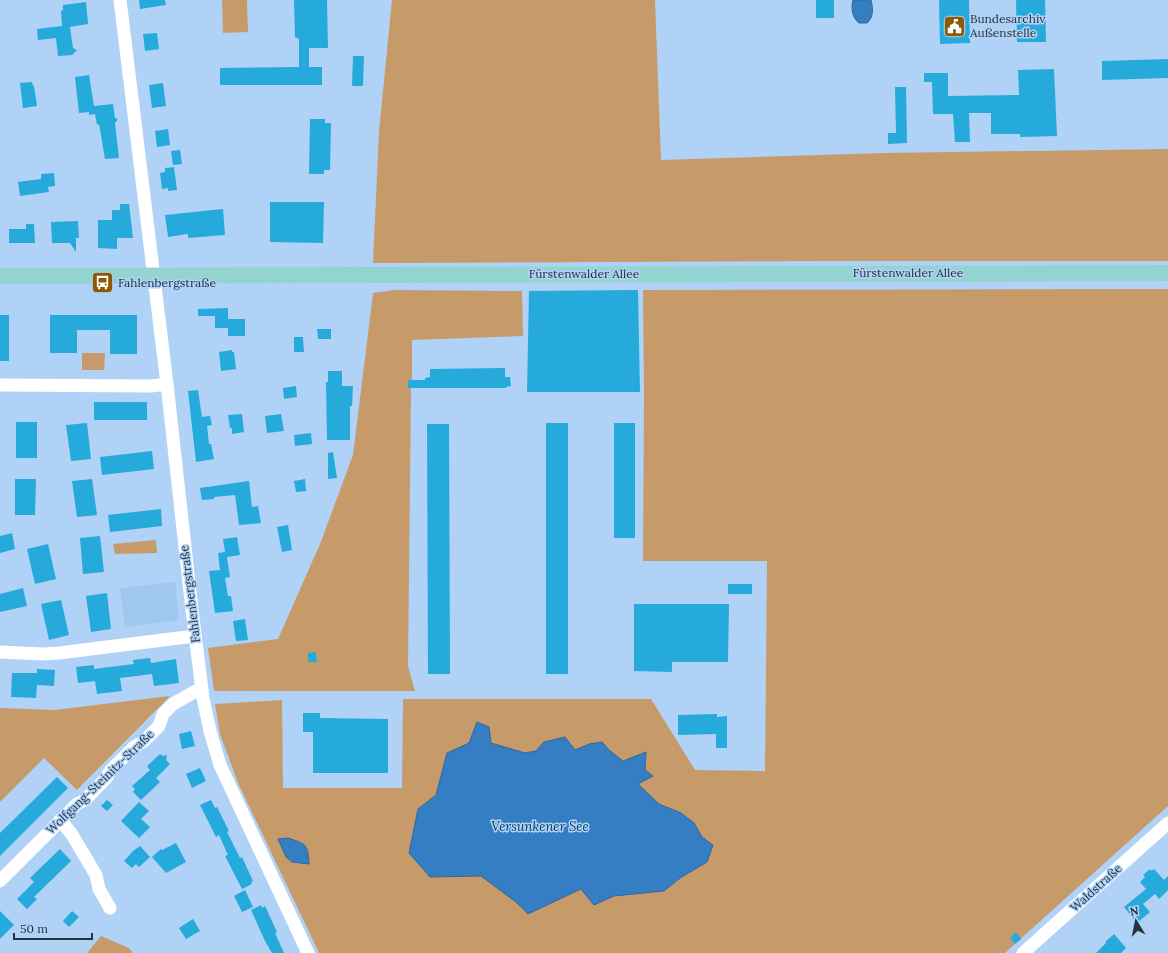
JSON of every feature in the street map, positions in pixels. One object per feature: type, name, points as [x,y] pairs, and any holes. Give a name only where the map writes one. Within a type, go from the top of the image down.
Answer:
[{"type":"main road","name":"Fürstenwalder Allee","points":[[0,276],[1168,273]]},
{"type":"street","name":"Fahlenbergstraße","points":[[120,0],[167,384],[195,636],[202,690],[210,731],[220,765],[308,953]]},
{"type":"street","points":[[0,385],[151,386],[167,384]]},
{"type":"street","points":[[0,652],[42,654],[59,653],[195,636]]},
{"type":"street","name":"Wolfgang-Steinitz-Straße","points":[[0,881],[60,820],[77,804],[85,800],[108,777],[110,772],[134,747],[144,741],[159,726],[163,714],[173,704],[196,691],[202,690]]},
{"type":"street","points":[[60,820],[71,832],[96,875],[99,889],[110,908]]},
{"type":"street","name":"Waldstraße","points":[[1023,953],[1168,823]]},
{"type":"shaded area","points":[[222,0],[247,0],[248,32],[223,33]]},
{"type":"shaded area","points":[[392,0],[655,0],[661,160],[884,153],[1168,149],[1168,261],[373,263],[379,131]]},
{"type":"shaded area","points":[[1168,289],[1168,806],[1005,953],[319,953],[238,783],[220,734],[215,704],[282,700],[283,788],[402,788],[403,699],[651,699],[695,770],[765,771],[767,561],[643,561],[643,290]]},
{"type":"shaded area","points":[[394,290],[522,291],[523,336],[412,340],[412,380],[408,381],[408,388],[411,388],[408,666],[415,691],[214,691],[208,648],[278,639],[320,544],[353,455],[373,293]]},
{"type":"shaded area","points":[[82,353],[105,353],[104,370],[82,370]]},
{"type":"shaded area","points":[[156,540],[157,553],[115,554],[113,544]]},
{"type":"shaded area","points":[[175,582],[179,620],[125,627],[120,588]]},
{"type":"shaded area","points":[[170,696],[77,790],[44,758],[0,802],[0,708],[54,710]]},
{"type":"shaded area","points":[[101,936],[129,948],[133,953],[87,953]]},
{"type":"water","points":[[853,0],[871,0],[872,15],[867,23],[859,23],[853,16]]},
{"type":"water","name":"Versunkener See","points":[[477,722],[489,727],[491,743],[525,753],[536,751],[544,742],[565,737],[575,750],[589,744],[602,742],[609,750],[623,761],[646,752],[645,770],[653,776],[638,784],[659,804],[681,813],[694,823],[702,837],[713,845],[707,862],[680,878],[664,891],[614,896],[594,905],[581,889],[528,914],[516,902],[481,876],[430,877],[409,853],[418,809],[436,795],[447,753],[469,743]]},
{"type":"water","points":[[288,838],[305,846],[308,852],[309,864],[292,862],[286,857],[278,839]]},
{"type":"building","points":[[139,0],[165,0],[166,5],[140,9]]},
{"type":"building","points":[[294,0],[327,0],[328,48],[309,48],[309,67],[322,67],[322,85],[220,85],[220,68],[299,67],[299,39],[295,37]]},
{"type":"building","points":[[816,0],[834,0],[834,18],[816,18]]},
{"type":"building","name":"Bundesarchiv Außenstelle","points":[[939,0],[969,0],[970,43],[940,44]]},
{"type":"building","points":[[1016,0],[1045,0],[1046,42],[1017,42]]},
{"type":"building","points":[[86,2],[88,24],[70,27],[73,48],[77,50],[72,55],[58,56],[56,38],[38,40],[37,29],[62,26],[61,11],[63,10],[63,5]]},
{"type":"building","points":[[157,33],[159,49],[145,51],[143,34]]},
{"type":"building","points":[[353,56],[364,56],[363,86],[352,86]]},
{"type":"building","points":[[1168,59],[1168,78],[1102,80],[1102,61]]},
{"type":"building","points":[[1054,69],[1057,136],[1020,137],[1020,134],[991,134],[991,113],[969,113],[970,142],[955,142],[953,114],[933,114],[932,82],[924,82],[924,73],[948,73],[948,96],[1019,95],[1018,70]]},
{"type":"building","points":[[89,75],[94,106],[113,104],[115,118],[118,119],[115,123],[119,158],[105,159],[99,124],[97,125],[95,114],[89,115],[89,112],[79,113],[75,77]]},
{"type":"building","points":[[32,82],[37,106],[23,108],[20,83]]},
{"type":"building","points":[[163,83],[166,106],[152,108],[149,85]]},
{"type":"building","points":[[895,87],[906,87],[907,143],[888,144],[888,133],[896,133]]},
{"type":"building","points":[[310,119],[325,119],[325,123],[331,123],[330,170],[324,170],[324,174],[309,174]]},
{"type":"building","points":[[168,129],[170,145],[157,147],[155,131]]},
{"type":"building","points":[[180,150],[182,164],[173,165],[171,151]]},
{"type":"building","points":[[174,167],[177,190],[168,191],[168,188],[162,189],[160,173],[165,172],[165,168]]},
{"type":"building","points":[[54,173],[55,186],[48,187],[49,192],[20,196],[18,182],[41,179],[41,174]]},
{"type":"building","points":[[270,202],[324,202],[323,243],[270,242]]},
{"type":"building","points":[[120,204],[129,204],[133,238],[117,238],[117,249],[98,248],[98,220],[112,220],[112,210],[120,210]]},
{"type":"building","points":[[223,209],[225,235],[188,238],[188,234],[168,237],[165,215]]},
{"type":"building","points":[[78,221],[79,238],[76,238],[76,252],[70,243],[52,243],[51,222]]},
{"type":"building","points":[[26,224],[34,224],[35,243],[9,243],[9,229],[26,229]]},
{"type":"building","points":[[638,290],[640,392],[527,392],[529,291]]},
{"type":"building","points":[[228,308],[228,319],[245,319],[245,336],[228,336],[228,328],[215,328],[215,316],[198,316],[198,309]]},
{"type":"building","points":[[0,315],[9,315],[9,361],[0,361]]},
{"type":"building","points":[[50,315],[137,315],[137,354],[110,354],[110,330],[77,330],[77,353],[50,353]]},
{"type":"building","points":[[317,329],[331,329],[331,339],[318,339]]},
{"type":"building","points":[[294,337],[303,337],[304,352],[294,352]]},
{"type":"building","points":[[232,350],[232,352],[234,352],[236,369],[221,371],[219,352]]},
{"type":"building","points":[[505,368],[505,377],[510,377],[511,386],[506,388],[408,388],[408,380],[425,380],[425,378],[430,377],[430,369]]},
{"type":"building","points":[[328,371],[342,371],[342,386],[353,386],[352,406],[350,406],[350,440],[327,440],[326,382],[328,382]]},
{"type":"building","points":[[296,386],[297,397],[284,399],[283,388]]},
{"type":"building","points":[[198,390],[202,417],[210,416],[212,425],[207,426],[209,444],[211,444],[214,459],[196,462],[188,391]]},
{"type":"building","points":[[94,402],[147,402],[147,420],[94,420]]},
{"type":"building","points":[[242,414],[244,432],[232,434],[232,428],[230,428],[228,415]]},
{"type":"building","points":[[281,414],[284,431],[267,433],[265,416]]},
{"type":"building","points":[[16,422],[37,422],[37,458],[16,458]]},
{"type":"building","points":[[87,423],[91,459],[71,461],[66,425]]},
{"type":"building","points":[[546,423],[568,423],[568,674],[546,674]]},
{"type":"building","points":[[614,423],[635,423],[635,538],[614,538]]},
{"type":"building","points":[[427,424],[449,424],[450,674],[428,674]]},
{"type":"building","points":[[311,433],[312,444],[295,446],[294,435]]},
{"type":"building","points":[[152,451],[154,469],[102,475],[100,457]]},
{"type":"building","points":[[333,452],[337,478],[328,479],[328,453]]},
{"type":"building","points":[[15,479],[36,479],[35,515],[15,515]]},
{"type":"building","points":[[92,479],[97,515],[77,517],[72,481]]},
{"type":"building","points":[[305,479],[306,491],[296,492],[294,481]]},
{"type":"building","points":[[249,481],[252,507],[258,506],[261,523],[239,525],[235,495],[202,500],[200,488]]},
{"type":"building","points":[[161,509],[162,526],[110,532],[108,515]]},
{"type":"building","points":[[288,525],[292,550],[282,552],[277,527]]},
{"type":"building","points":[[12,533],[15,549],[0,553],[0,536]]},
{"type":"building","points":[[100,536],[104,572],[83,574],[80,538]]},
{"type":"building","points":[[237,537],[240,555],[227,557],[230,577],[225,578],[228,596],[231,596],[233,611],[215,613],[209,571],[220,570],[218,553],[225,552],[223,539]]},
{"type":"building","points":[[48,544],[56,579],[35,584],[27,549]]},
{"type":"building","points":[[728,584],[752,584],[752,594],[728,594]]},
{"type":"building","points":[[23,588],[27,606],[0,612],[0,594]]},
{"type":"building","points":[[107,593],[111,629],[91,632],[86,596]]},
{"type":"building","points":[[61,600],[69,635],[49,640],[41,604]]},
{"type":"building","points":[[634,604],[729,604],[728,662],[672,662],[672,672],[634,671]]},
{"type":"building","points":[[245,619],[248,640],[236,641],[233,621]]},
{"type":"building","points":[[316,652],[317,662],[308,662],[308,653]]},
{"type":"building","points":[[150,658],[151,663],[176,659],[179,683],[154,686],[152,674],[120,678],[122,691],[97,694],[95,681],[78,683],[76,667],[94,665],[94,669],[134,664],[133,660]]},
{"type":"building","points":[[37,669],[55,670],[54,686],[37,685],[36,698],[11,697],[12,673],[37,673]]},
{"type":"building","points":[[303,713],[320,713],[320,718],[388,719],[388,773],[313,773],[313,732],[303,732]]},
{"type":"building","points":[[717,714],[717,717],[727,716],[727,748],[716,748],[716,734],[678,735],[678,715]]},
{"type":"building","points":[[191,731],[195,746],[182,749],[179,734]]},
{"type":"building","points":[[160,754],[163,756],[167,755],[166,760],[170,764],[156,778],[160,782],[141,800],[133,792],[135,789],[132,786],[150,770],[147,766]]},
{"type":"building","points":[[200,768],[206,781],[192,788],[186,774]]},
{"type":"building","points":[[57,777],[68,788],[0,856],[0,833]]},
{"type":"building","points":[[107,800],[113,805],[107,811],[101,806]]},
{"type":"building","points":[[211,800],[215,808],[217,807],[229,831],[227,832],[240,858],[242,857],[253,881],[251,882],[252,884],[242,889],[225,856],[228,855],[219,835],[216,837],[200,805]]},
{"type":"building","points":[[139,802],[149,811],[141,819],[150,827],[139,838],[121,821]]},
{"type":"building","points":[[176,843],[186,862],[166,873],[152,857],[161,849],[162,850]]},
{"type":"building","points":[[140,846],[150,857],[139,867],[136,864],[132,868],[124,861]]},
{"type":"building","points":[[60,849],[71,861],[34,897],[37,899],[27,909],[17,899],[34,882],[30,878]]},
{"type":"building","points":[[1150,869],[1151,871],[1154,869],[1164,880],[1168,876],[1168,890],[1159,899],[1155,894],[1143,904],[1150,912],[1137,923],[1124,907],[1146,889],[1140,882],[1145,877],[1143,875]]},
{"type":"building","points":[[245,890],[253,907],[242,912],[234,896]]},
{"type":"building","points":[[261,905],[262,908],[265,906],[277,932],[275,933],[284,953],[272,953],[265,941],[251,910]]},
{"type":"building","points":[[0,911],[14,925],[0,939]]},
{"type":"building","points":[[72,911],[79,917],[69,927],[63,921]]},
{"type":"building","points":[[193,919],[200,931],[186,939],[179,928]]},
{"type":"building","points":[[1016,932],[1021,939],[1015,944],[1010,938]]},
{"type":"building","points":[[1114,934],[1126,948],[1121,953],[1096,953],[1106,943],[1105,942]]},
{"type":"place","name":"Bundesarchiv Außenstelle","points":[[955,26]]},
{"type":"place","name":"Fahlenbergstraße","points":[[103,283]]}]
